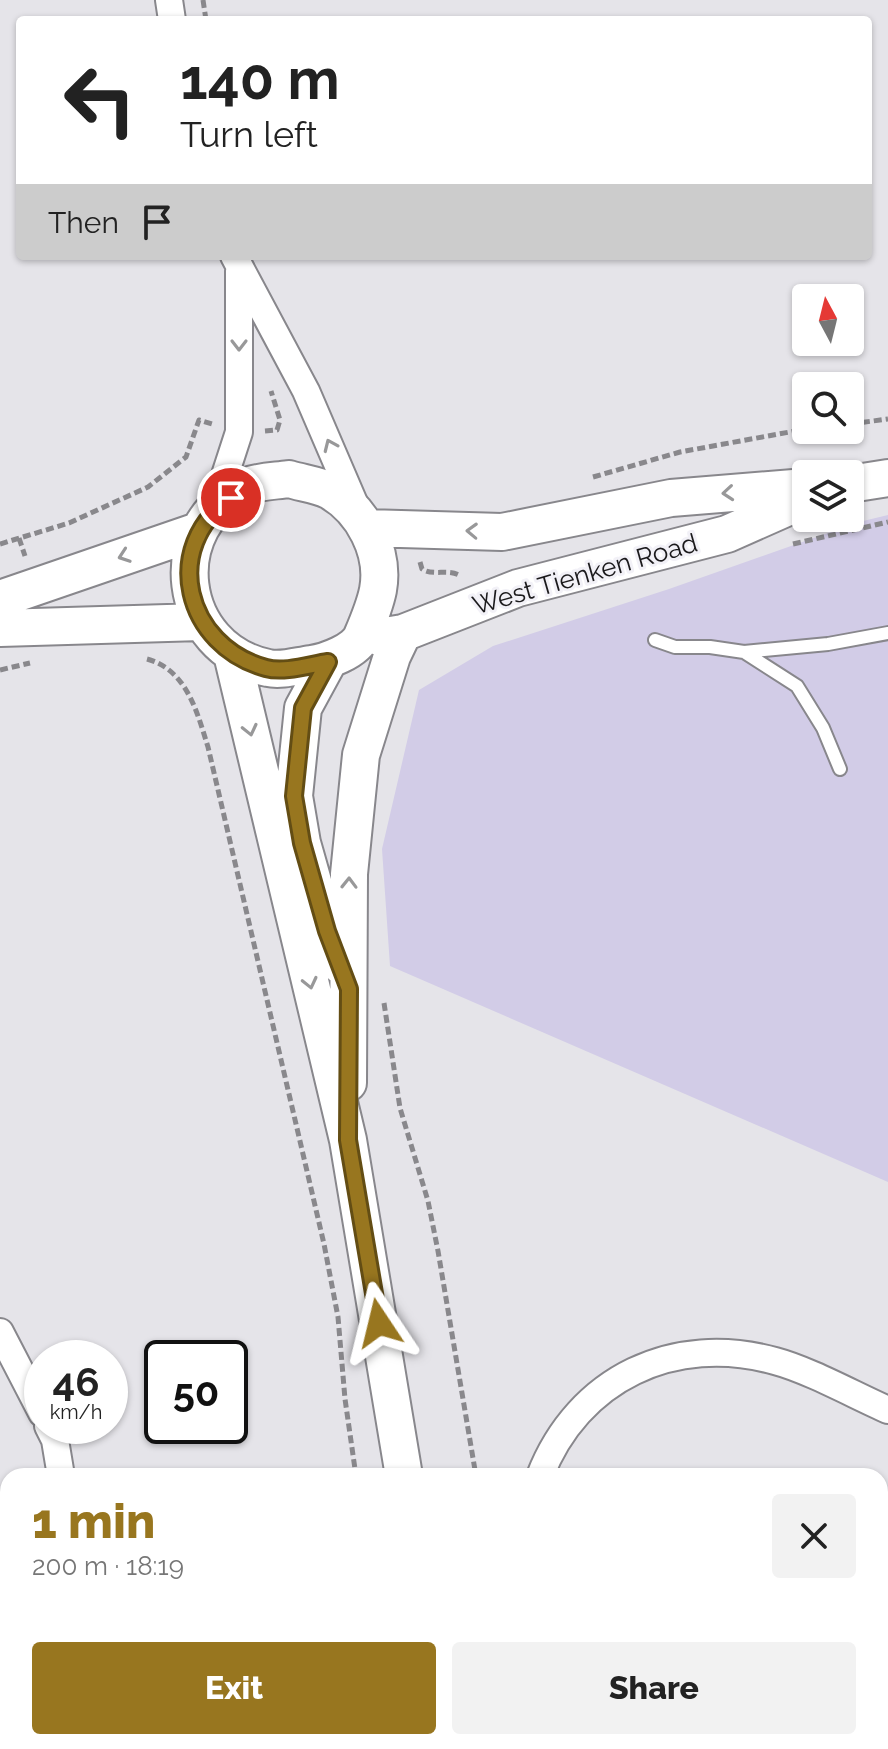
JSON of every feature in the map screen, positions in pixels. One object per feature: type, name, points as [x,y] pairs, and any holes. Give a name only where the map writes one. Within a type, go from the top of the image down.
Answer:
[{"type":"main road","points":[[864,482],[888,478]]},
{"type":"main road","points":[[0,599],[206,520],[248,486],[289,479],[329,491],[364,523],[377,555],[379,589],[361,640],[328,662],[277,669],[232,654],[201,622],[191,597],[188,569],[206,520]]},
{"type":"main road","name":"West Tienken Road","points":[[364,523],[426,530],[502,532],[671,498],[792,488]]},
{"type":"main road","name":"West Tienken Road","points":[[361,640],[403,633],[518,588],[727,534],[792,505]]},
{"type":"main road","points":[[0,628],[201,622]]},
{"type":"main road","points":[[348,1140],[349,874],[361,755],[392,656],[403,633]]},
{"type":"main road","points":[[232,654],[348,1140],[403,1468]]},
{"type":"main road","points":[[328,662],[303,708],[294,796],[302,843],[349,989]]},
{"type":"street","points":[[236,262],[298,377],[364,523]]},
{"type":"street","points":[[206,520],[239,432],[236,262]]},
{"type":"street","points":[[0,1332],[24,1378]]},
{"type":"street","points":[[543,1468],[551,1448],[576,1413],[595,1397],[652,1362],[696,1352],[736,1353],[777,1361],[888,1410]]},
{"type":"street","points":[[56,1444],[60,1468]]},
{"type":"lane","points":[[655,640],[675,647],[710,647],[744,652],[828,644],[888,633]]},
{"type":"lane","points":[[744,652],[797,686],[823,728],[840,769]]},
{"type":"path","points":[[0,544],[69,523],[148,487],[186,457],[199,420],[239,432],[277,430],[280,420],[270,393],[273,384],[298,377]]},
{"type":"path","points":[[864,422],[888,419]]},
{"type":"path","points":[[590,477],[680,452],[792,432]]},
{"type":"path","points":[[778,547],[888,522]]},
{"type":"path","points":[[426,530],[420,561],[422,569],[459,575],[472,606]]},
{"type":"path","points":[[137,657],[160,663],[183,683],[208,747],[324,1244],[338,1317],[355,1468]]},
{"type":"path","points":[[0,670],[37,662]]},
{"type":"path","points":[[384,1002],[400,1108],[428,1201],[475,1468]]},
{"type":"shaded area","points":[[888,515],[888,1182],[390,966],[382,849],[419,690],[493,646],[831,532],[864,532],[864,521]]},
{"type":"route","points":[[231,498],[214,509],[198,531],[188,569],[191,597],[201,622],[232,654],[267,668],[328,662],[303,708],[294,796],[302,843],[327,931],[349,989],[348,1140],[379,1323]]}]
